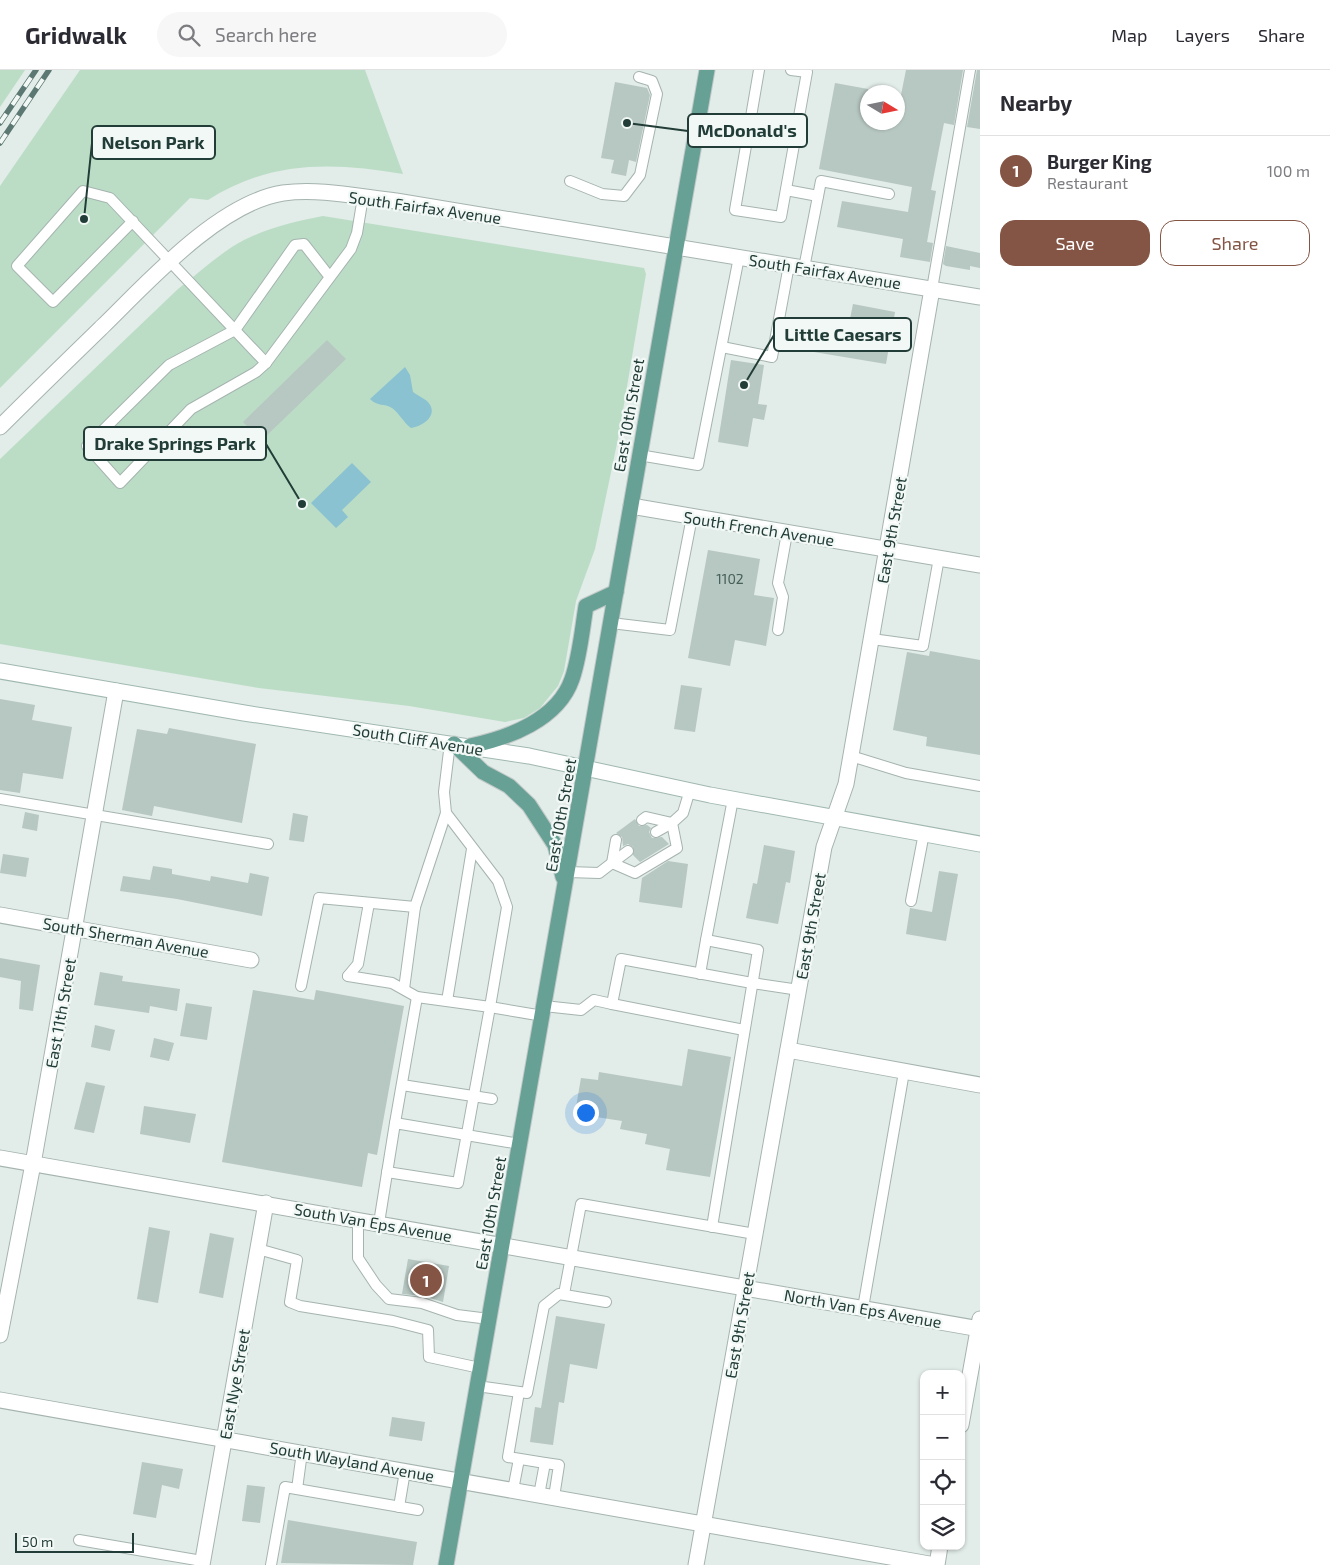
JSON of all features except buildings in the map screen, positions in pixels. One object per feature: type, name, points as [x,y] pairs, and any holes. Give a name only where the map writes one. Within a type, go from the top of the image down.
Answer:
[{"type":"main road","name":"East 10th Street","points":[[446,1565],[707,70]]},
{"type":"main road","points":[[470,746],[495,740],[518,731],[546,715],[561,698],[572,681],[586,606],[616,592]]},
{"type":"main road","points":[[452,744],[483,772],[509,786],[529,805],[555,845],[561,862],[565,888]]},
{"type":"street","name":"South Fairfax Avenue","points":[[0,427],[171,261],[212,226],[251,204],[282,194],[316,192],[485,214],[980,298]]},
{"type":"street","name":"East 9th Street","points":[[696,1565],[824,847],[846,784],[932,289]]},
{"type":"street","name":"South French Avenue","points":[[630,506],[980,566]]},
{"type":"street","name":"South Cliff Avenue","points":[[0,671],[470,746],[586,767],[733,799],[960,840]]},
{"type":"street","name":"East 11th Street","points":[[0,1335],[33,1164],[116,691]]},
{"type":"street","points":[[960,840],[980,840]]},
{"type":"street","points":[[960,840],[980,844]]},
{"type":"street","name":"South Sherman Avenue","points":[[0,915],[251,960]]},
{"type":"street","points":[[788,1050],[980,1085]]},
{"type":"street","name":"South Van Eps Avenue","points":[[0,1158],[746,1287]]},
{"type":"street","name":"East Nye Street","points":[[202,1563],[266,1203]]},
{"type":"street","name":"North Van Eps Avenue","points":[[746,1287],[862,1308],[979,1325]]},
{"type":"street","points":[[963,1415],[979,1325]]},
{"type":"street","name":"South Wayland Avenue","points":[[0,1400],[936,1565]]},
{"type":"street","points":[[936,1565],[939,1550]]},
{"type":"lane","points":[[759,70],[735,210],[781,217],[809,71],[791,70]]},
{"type":"lane","points":[[932,289],[970,70]]},
{"type":"lane","points":[[570,181],[602,194],[624,196],[640,175],[657,94],[652,81],[639,77]]},
{"type":"lane","points":[[804,268],[821,181],[889,194]]},
{"type":"lane","points":[[786,190],[818,196]]},
{"type":"lane","points":[[133,222],[53,302],[17,266],[83,191],[110,198],[171,261],[266,362]]},
{"type":"lane","points":[[328,276],[304,244],[295,245],[235,330],[170,365],[87,446],[120,483],[191,409],[256,372],[266,362],[328,276],[351,249],[357,233],[363,197]]},
{"type":"lane","points":[[639,454],[698,465],[739,257]]},
{"type":"lane","points":[[722,347],[772,356],[789,266]]},
{"type":"lane","points":[[611,623],[670,630],[692,517]]},
{"type":"lane","points":[[778,630],[783,597],[778,583],[787,533]]},
{"type":"lane","points":[[872,639],[923,646],[939,558]]},
{"type":"lane","points":[[404,989],[415,907],[446,813],[444,792],[452,744]]},
{"type":"lane","points":[[851,756],[906,773],[980,786]]},
{"type":"lane","points":[[656,832],[672,823],[683,813],[690,790]]},
{"type":"lane","points":[[0,799],[268,844]]},
{"type":"lane","points":[[700,974],[733,799]]},
{"type":"lane","points":[[387,1172],[458,1183],[507,907],[498,882],[472,850],[446,813]]},
{"type":"lane","points":[[642,820],[646,817],[672,823]]},
{"type":"lane","points":[[612,862],[635,872],[677,848],[672,823]]},
{"type":"lane","points":[[911,901],[924,833]]},
{"type":"lane","points":[[612,862],[616,840]]},
{"type":"lane","points":[[447,1001],[472,850]]},
{"type":"lane","points":[[568,872],[599,873],[628,851]]},
{"type":"lane","points":[[301,986],[319,898],[415,907]]},
{"type":"lane","points":[[369,903],[358,964],[348,976],[392,983],[417,997],[490,1007],[543,1011],[580,1010],[594,1000],[744,1030]]},
{"type":"lane","points":[[706,940],[758,950],[712,1227]]},
{"type":"lane","points":[[612,1004],[621,959],[799,990]]},
{"type":"lane","points":[[379,1223],[417,997]]},
{"type":"lane","points":[[862,1308],[904,1072]]},
{"type":"lane","points":[[402,1085],[492,1099]]},
{"type":"lane","points":[[395,1123],[520,1144]]},
{"type":"lane","points":[[564,1294],[581,1204],[755,1234]]},
{"type":"lane","points":[[358,1219],[358,1258],[376,1286],[389,1299],[422,1303],[457,1315],[489,1319]]},
{"type":"lane","points":[[258,1249],[297,1260],[290,1302],[300,1306],[393,1321],[428,1330],[429,1357],[480,1368]]},
{"type":"lane","points":[[477,1386],[527,1393],[544,1306],[559,1294],[606,1302]]},
{"type":"lane","points":[[519,1392],[508,1457],[559,1465],[547,1496]]},
{"type":"lane","points":[[297,1489],[302,1452]]},
{"type":"lane","points":[[513,1490],[519,1459]]},
{"type":"lane","points":[[545,1463],[547,1496]]},
{"type":"lane","points":[[400,1506],[405,1471]]},
{"type":"lane","points":[[271,1565],[286,1487],[418,1510]]},
{"type":"lane","points":[[79,1540],[202,1563]]},
{"type":"green space","points":[[0,70],[25,70],[0,107]]},
{"type":"green space","points":[[80,70],[365,70],[403,174],[352,167],[302,168],[278,171],[255,177],[231,187],[208,200],[190,198],[0,388],[0,186]]},
{"type":"green space","points":[[323,216],[644,268],[646,274],[619,434],[595,549],[576,601],[564,671],[558,686],[540,708],[524,718],[505,722],[409,706],[259,688],[0,644],[0,459],[178,289],[219,257],[244,240],[273,228]]},
{"type":"water","points":[[405,367],[410,375],[413,392],[427,401],[432,410],[429,419],[421,425],[411,428],[392,408],[370,399]]},
{"type":"water","points":[[352,463],[371,482],[342,510],[348,517],[336,528],[311,503]]},
{"type":"railway","points":[[0,123],[36,70]]},
{"type":"railway","points":[[0,143],[49,70]]},
{"type":"place","name":"McDonald's","points":[[627,123]]},
{"type":"place","name":"Nelson Park","points":[[84,219]]},
{"type":"place","name":"Little Caesars","points":[[744,385]]},
{"type":"place","name":"Drake Springs Park","points":[[302,504]]},
{"type":"place","name":"Burger King","points":[[426,1280]]}]
